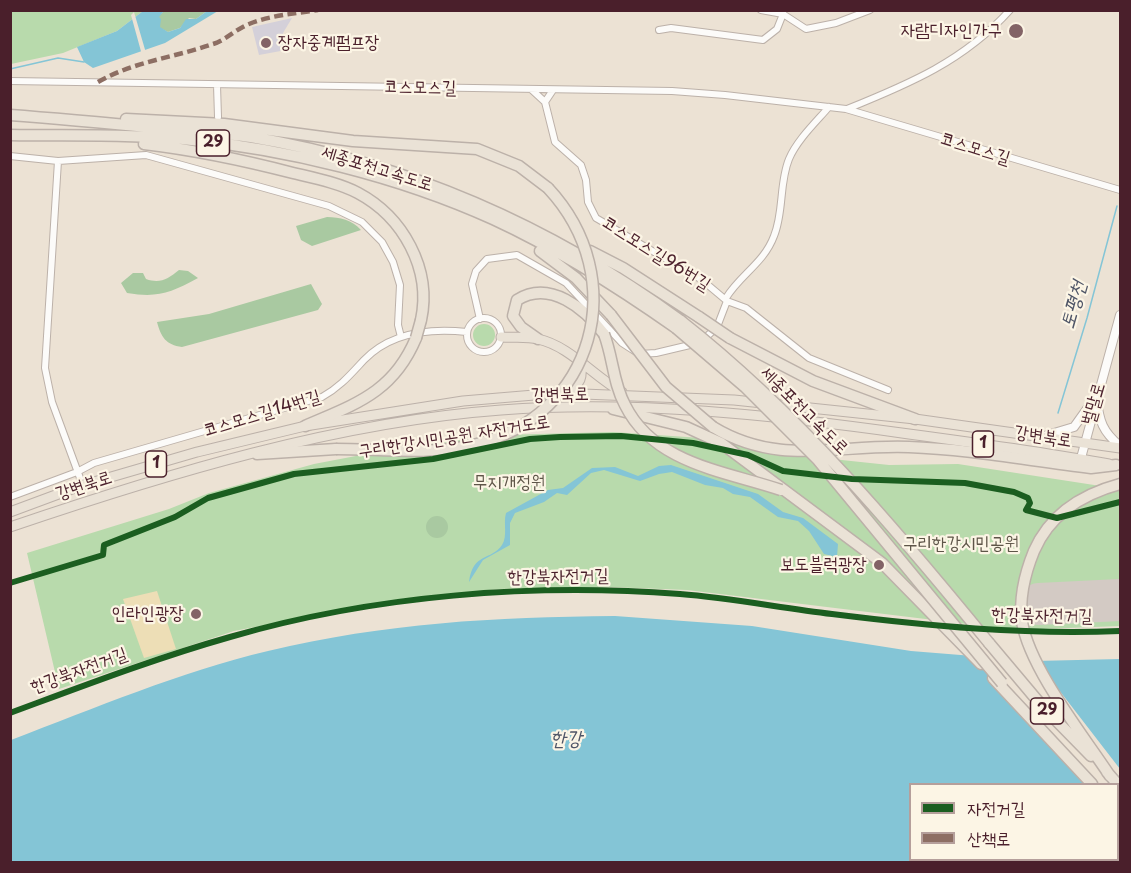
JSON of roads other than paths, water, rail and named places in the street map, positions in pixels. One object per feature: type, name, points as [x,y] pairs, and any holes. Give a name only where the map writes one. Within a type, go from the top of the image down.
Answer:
[{"type":"highway","name":"세종포천고속도로","points":[[10,115],[249,137],[354,160],[424,182],[511,218],[586,257],[742,370],[837,465],[1042,706],[1116,783]]},
{"type":"highway","points":[[72,120],[174,120],[224,124],[353,141],[467,148],[508,160],[548,188],[569,214],[581,236],[590,261],[594,294],[592,328],[576,369],[552,405],[510,432],[472,446],[430,449],[336,449],[257,454]]},
{"type":"highway","name":"세종포천고속도로","points":[[10,135],[181,139],[246,147],[354,170],[493,219],[596,274],[679,325],[818,460],[1002,683],[1091,783]]},
{"type":"highway","points":[[69,136],[211,153],[314,178],[357,192],[386,213],[410,245],[422,278],[421,320],[416,338],[398,370],[374,393],[352,407],[305,426]]},
{"type":"highway","points":[[424,182],[488,201],[623,268],[730,338],[813,381],[915,419]]},
{"type":"highway","points":[[410,189],[523,240],[551,257],[576,278],[611,315],[666,387],[713,427],[733,440],[770,450],[792,452],[911,447],[1091,468],[1118,465]]},
{"type":"highway","points":[[627,394],[603,381],[579,361],[553,344],[538,339],[520,327],[513,316],[517,300],[533,293],[546,293],[568,301],[592,318],[604,334],[625,405],[640,427],[658,445],[676,456],[781,490]]},
{"type":"highway","points":[[501,337],[538,339]]},
{"type":"highway","points":[[558,393],[577,386],[582,372],[579,361]]},
{"type":"highway","name":"강변북로","points":[[10,512],[80,486],[197,452],[305,426],[463,401],[558,393],[734,400],[915,419],[1042,436],[1083,444],[1120,447]]},
{"type":"highway","name":"강변북로","points":[[10,527],[161,479],[323,437],[457,415],[530,408],[700,410],[760,414],[1081,458]]},
{"type":"highway","points":[[614,409],[686,427],[722,443],[781,490],[882,563],[959,641],[1091,783]]},
{"type":"highway","name":"1","points":[[1081,458],[1118,465]]},
{"type":"highway","points":[[1110,776],[1036,658],[1022,622],[1022,601],[1029,563],[1050,525],[1068,507],[1092,492],[1120,484]]},
{"type":"highway","points":[[10,534],[52,513]]},
{"type":"street","points":[[761,10],[783,12],[806,29],[836,23],[870,10]]},
{"type":"street","points":[[846,109],[919,80],[938,69],[975,45],[1010,10]]},
{"type":"street","points":[[659,30],[671,28],[763,40],[777,29],[783,12]]},
{"type":"street","name":"코스모스길","points":[[10,81],[693,93],[846,109],[1120,190]]},
{"type":"street","points":[[217,85],[218,117]]},
{"type":"street","points":[[531,90],[546,102],[553,90]]},
{"type":"street","name":"코스모스길96번길","points":[[480,319],[472,284],[476,271],[487,259],[502,255],[517,255],[566,283],[621,343],[639,354],[656,353],[699,343],[717,327],[727,302],[702,280],[596,218],[588,202],[586,180],[581,165],[555,142],[546,102]]},
{"type":"street","points":[[830,107],[789,158],[775,236],[758,265],[733,286],[726,298],[727,302],[746,308],[763,320],[809,358],[888,390]]},
{"type":"street","points":[[10,156],[58,161],[146,155],[329,206],[362,222],[382,242],[393,261],[400,285],[398,325],[400,337]]},
{"type":"street","points":[[211,172],[214,160]]},
{"type":"street","points":[[58,161],[45,368],[52,402],[79,475]]},
{"type":"street","name":"벌말로","points":[[1081,458],[1120,315]]},
{"type":"street","points":[[480,319],[495,323],[501,337],[493,349],[479,351],[468,342],[467,332],[472,324],[480,319]]},
{"type":"street","name":"코스모스길14번길","points":[[10,497],[79,475],[94,463],[322,398],[350,377],[376,350],[400,337],[433,329],[467,332]]},
{"type":"street","points":[[1042,436],[1074,427],[1097,395]]},
{"type":"street","points":[[1097,395],[1101,425],[1107,435],[1120,447]]},
{"type":"water","points":[[143,11],[164,11],[159,17],[160,27],[168,32],[180,28],[186,19],[196,19],[207,11],[218,11],[165,43],[93,68],[84,62],[77,47],[117,31]]},
{"type":"water","points":[[671,465],[758,494],[783,512],[803,518],[838,544],[837,557],[824,554],[809,531],[798,521],[778,517],[750,497],[733,494],[723,488],[705,485],[672,472],[640,481],[604,470],[591,473],[567,495],[557,493],[544,502],[515,513],[510,523],[510,545],[483,560],[469,582],[471,572],[478,561],[498,550],[502,545],[505,538],[506,513],[548,490],[563,488],[592,468],[615,467],[638,476],[659,466]]},
{"type":"water","name":"한강","points":[[615,616],[752,626],[911,651],[1035,661],[1120,659],[1120,862],[11,862],[11,740],[170,680],[268,651],[355,634],[483,620]]},
{"type":"waterway","points":[[75,11],[83,10]]},
{"type":"waterway","points":[[10,69],[58,58],[84,62]]},
{"type":"waterway","name":"토평천","points":[[1058,413],[1087,318],[1117,206]]},
{"type":"place","name":"자람디자인가구","points":[[1016,31]]},
{"type":"place","name":"장자중계펌프장","points":[[266,43]]},
{"type":"place","name":"보도블럭광장","points":[[879,565]]},
{"type":"place","name":"인라인광장","points":[[196,614]]},
{"type":"park label","name":"무지개정원","points":[[509,483]]},
{"type":"park label","name":"구리한강시민공원","points":[[961,544]]}]
